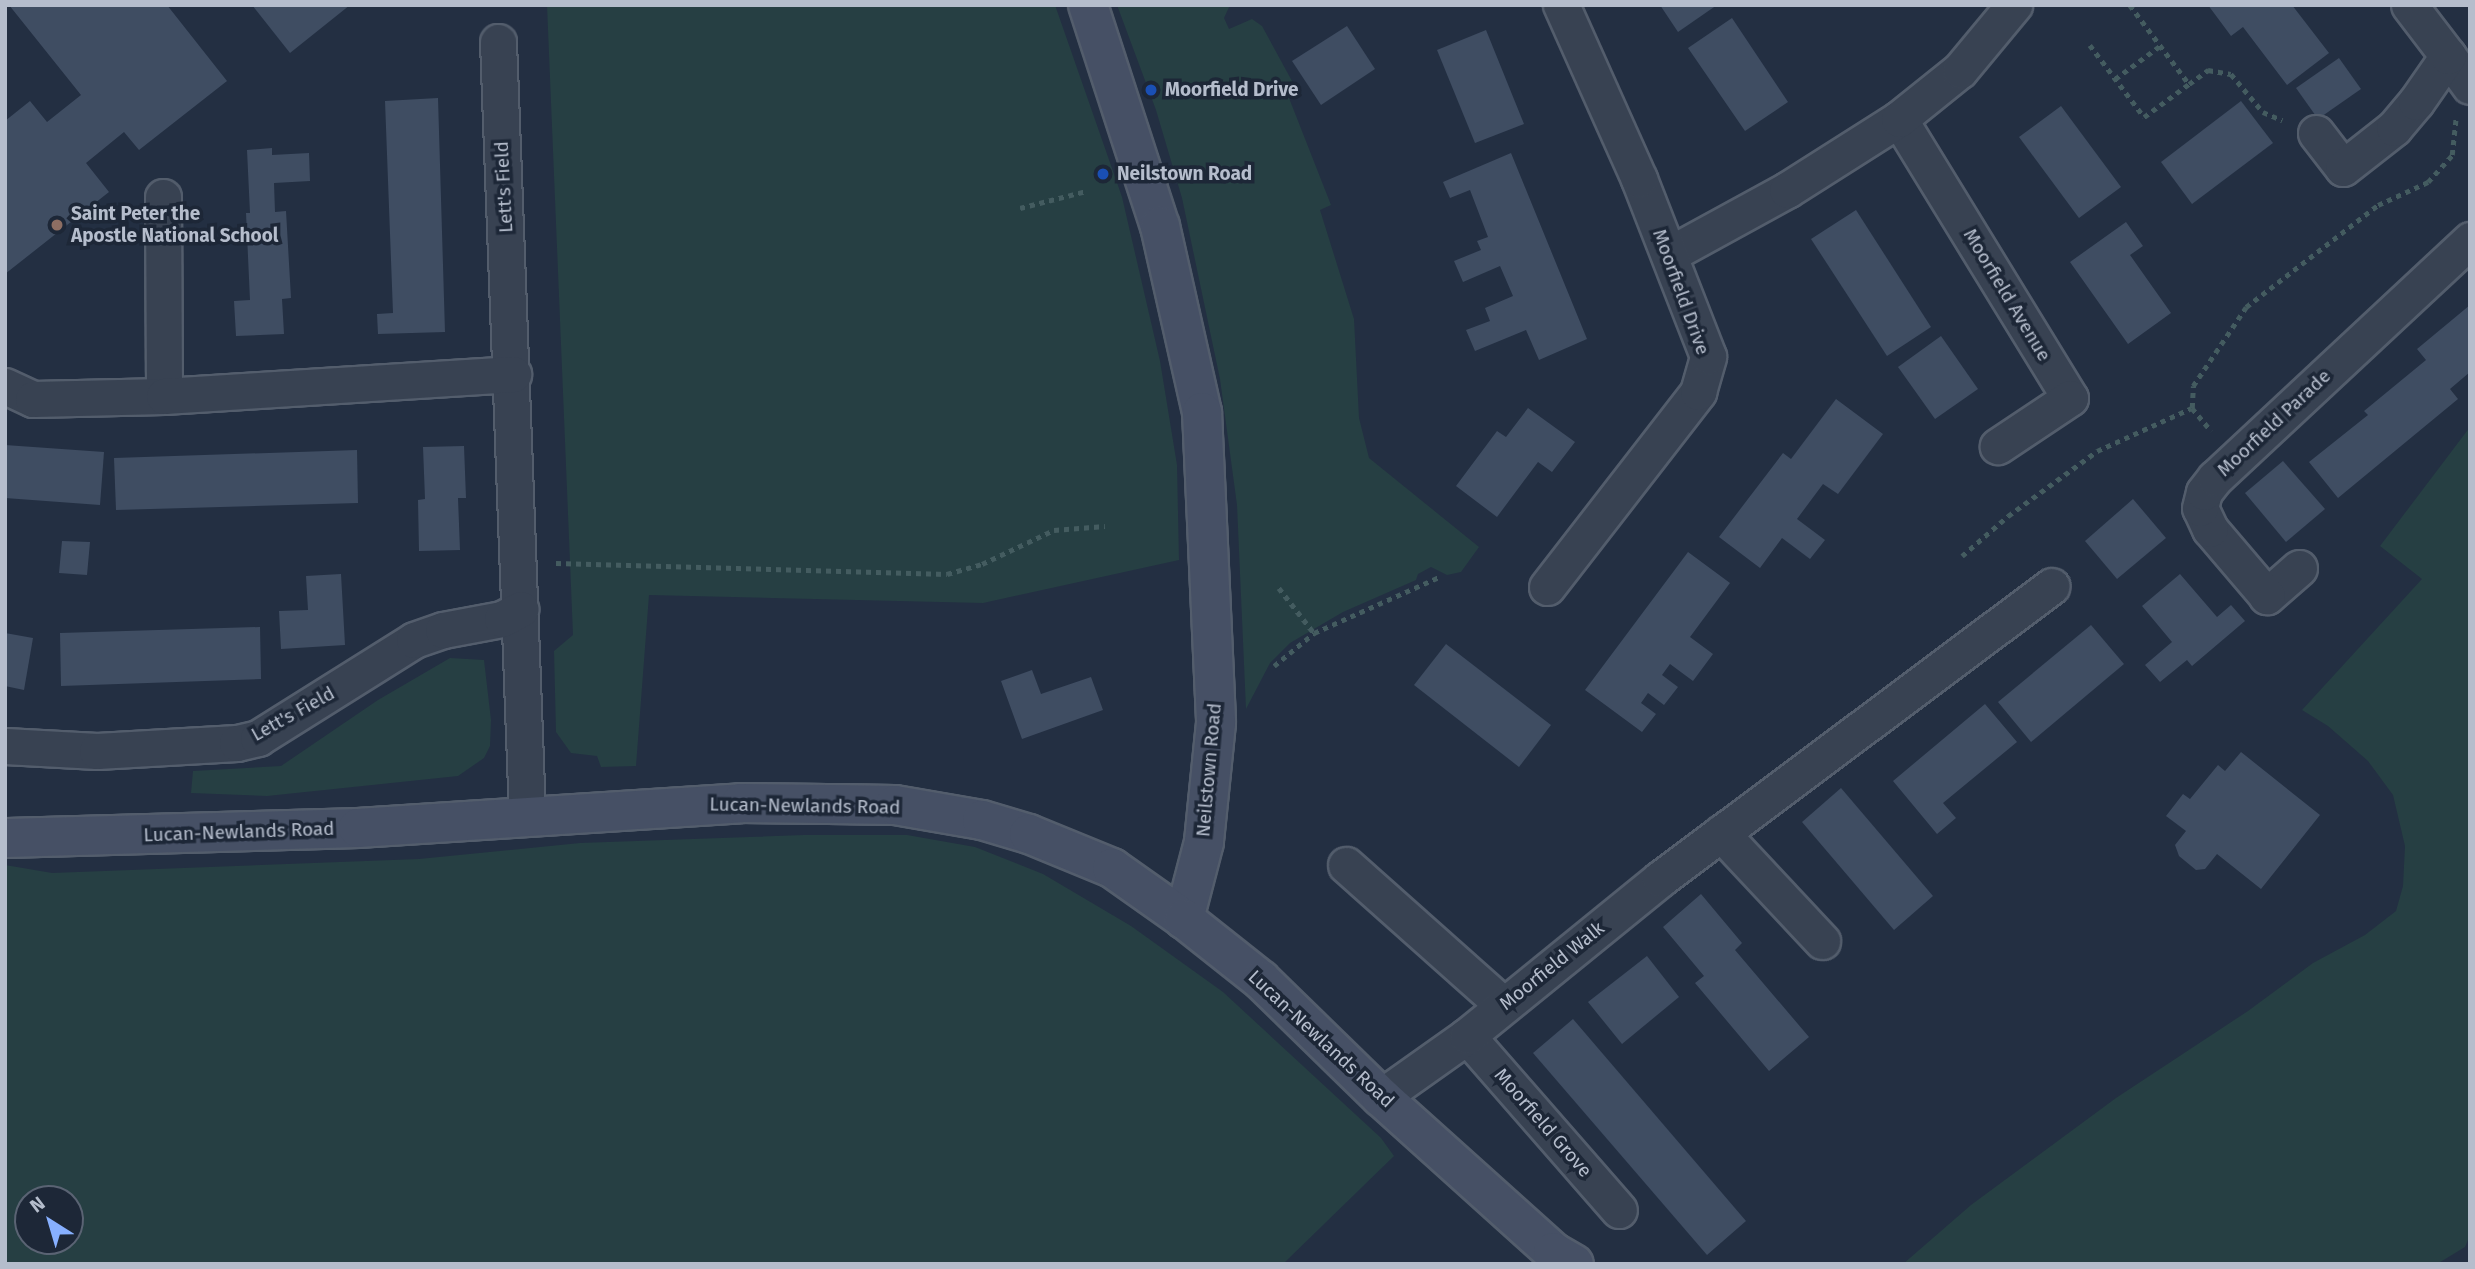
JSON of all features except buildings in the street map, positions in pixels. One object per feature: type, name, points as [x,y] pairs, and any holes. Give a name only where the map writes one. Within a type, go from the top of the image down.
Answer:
[{"type":"street","name":"Neilstown Road","points":[[1088,5],[1160,226],[1202,412],[1216,723],[1204,842],[1184,919]]},
{"type":"street","name":"Moorfield Drive","points":[[1547,587],[1698,392],[1708,356],[1670,254],[1561,5]]},
{"type":"street","points":[[1670,254],[1787,190],[1899,119],[1960,70],[2014,5]]},
{"type":"street","points":[[2409,5],[2448,56],[2463,100]]},
{"type":"street","name":"Lett's Field","points":[[498,42],[513,374],[527,814]]},
{"type":"street","points":[[2316,133],[2343,168],[2394,128],[2448,56]]},
{"type":"street","name":"Moorfield Avenue","points":[[1899,119],[2070,398],[1998,446]]},
{"type":"street","points":[[163,197],[163,396]]},
{"type":"street","name":"Moorfield Parade","points":[[2299,568],[2267,596],[2210,529],[2200,508],[2204,492],[2215,478],[2470,240]]},
{"type":"street","points":[[5,386],[33,399],[163,396],[513,374]]},
{"type":"street","name":"Moorfield Walk","points":[[1381,1097],[1467,1036],[1721,833],[2052,586]]},
{"type":"street","name":"Lett's Field","points":[[5,746],[97,751],[237,743],[258,738],[414,640],[443,630],[502,619],[521,609]]},
{"type":"street","name":"Lucan-Newlands Road","points":[[5,838],[358,828],[527,814],[741,803],[895,804],[951,813],[1029,834],[1112,869],[1184,919],[1261,980],[1381,1097],[1553,1252],[1574,1264]]},
{"type":"street","points":[[1721,833],[1822,941]]},
{"type":"street","points":[[1346,865],[1503,1005]]},
{"type":"street","name":"Moorfield Grove","points":[[1467,1036],[1619,1210]]},
{"type":"path","points":[[2130,5],[2189,84]]},
{"type":"path","points":[[2090,46],[2144,117],[2208,70],[2231,74],[2263,112],[2316,133]]},
{"type":"path","points":[[2115,79],[2160,46]]},
{"type":"path","points":[[2219,439],[2192,408],[2193,386],[2246,307],[2378,205],[2428,182],[2452,155],[2463,100]]},
{"type":"path","points":[[1020,208],[1086,191]]},
{"type":"path","points":[[1962,556],[2008,516],[2097,451],[2192,408]]},
{"type":"path","points":[[556,564],[947,574],[982,565],[1054,530],[1105,526]]},
{"type":"path","points":[[1274,666],[1314,633],[1439,577]]},
{"type":"path","points":[[1279,588],[1314,633]]},
{"type":"green space","points":[[547,5],[1055,5],[1122,197],[1160,361],[1177,465],[1179,560],[983,603],[649,595],[636,766],[601,767],[597,756],[571,753],[556,732],[554,651],[573,635]]},
{"type":"green space","points":[[1117,5],[1230,5],[1224,18],[1229,29],[1252,19],[1262,26],[1298,92],[1289,98],[1331,205],[1320,210],[1354,319],[1359,418],[1369,458],[1479,547],[1461,572],[1447,575],[1431,567],[1418,574],[1416,580],[1343,612],[1290,643],[1270,663],[1246,709],[1237,505],[1220,379],[1182,198],[1156,110]]},
{"type":"green space","points":[[2470,427],[2470,1235],[2465,1247],[2437,1264],[1903,1264],[1971,1205],[2116,1098],[2248,1011],[2313,963],[2365,935],[2396,911],[2403,886],[2405,846],[2393,795],[2368,761],[2328,726],[2302,710],[2422,579],[2380,546]]},
{"type":"green space","points":[[450,658],[484,660],[491,720],[490,746],[484,758],[458,776],[267,796],[191,793],[193,771],[281,766],[378,700]]},
{"type":"green space","points":[[804,835],[907,835],[975,847],[1043,874],[1131,926],[1223,992],[1381,1138],[1394,1156],[1283,1264],[5,1264],[5,865],[52,873],[419,859],[580,843]]},
{"type":"place","name":"Moorfield Drive","points":[[1151,90]]},
{"type":"place","name":"Neilstown Road","points":[[1103,174]]},
{"type":"place","name":"Saint Peter the Apostle National School","points":[[57,225]]}]
